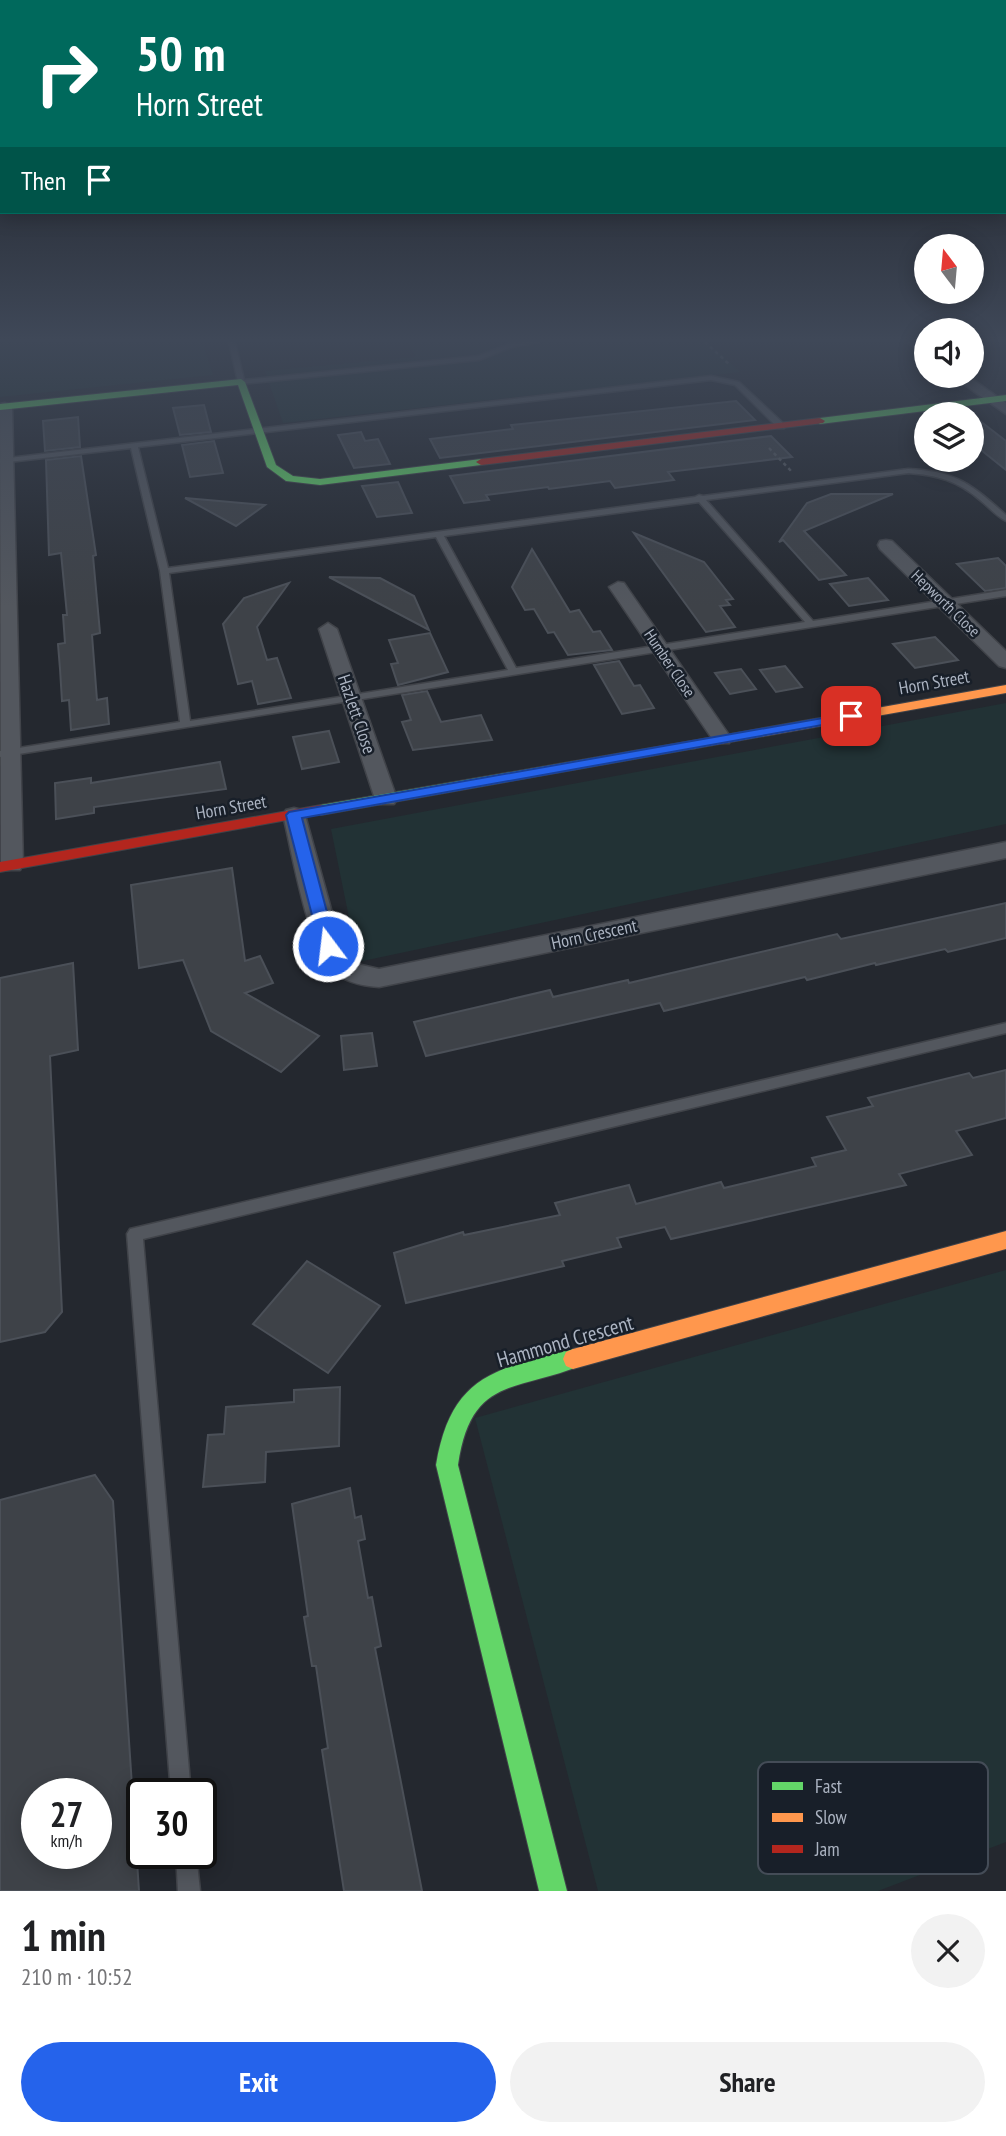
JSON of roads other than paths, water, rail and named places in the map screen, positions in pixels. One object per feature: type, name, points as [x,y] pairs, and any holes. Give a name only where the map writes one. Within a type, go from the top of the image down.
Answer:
[{"type":"street","points":[[3,430],[6,866]]},
{"type":"street","points":[[259,431],[270,464],[276,471],[299,481],[320,482],[749,430]]},
{"type":"street","name":"Hepworth Close","points":[[886,545],[1006,662]]},
{"type":"street","name":"Humber Close","points":[[618,587],[722,739]]},
{"type":"street","name":"Hazlett Close","points":[[328,629],[386,799]]},
{"type":"street","name":"Horn Street","points":[[6,866],[1006,689]]},
{"type":"street","name":"Horn Crescent","points":[[294,815],[328,946],[339,966],[364,978],[379,978],[1006,850]]},
{"type":"street","name":"Hammond Crescent","points":[[553,1891],[447,1465],[451,1426],[463,1408],[494,1383],[520,1373],[1006,1240]]},
{"type":"lane","points":[[4,461],[265,430]]},
{"type":"lane","points":[[134,446],[164,571],[185,723]]},
{"type":"lane","points":[[164,571],[908,471],[939,471],[968,485],[1006,519]]},
{"type":"lane","points":[[699,497],[811,624]]},
{"type":"lane","points":[[438,533],[513,671]]},
{"type":"lane","points":[[6,753],[1006,593]]},
{"type":"lane","points":[[180,1778],[135,1234],[1006,1028]]},
{"type":"lane","points":[[187,1869],[189,1891]]}]
